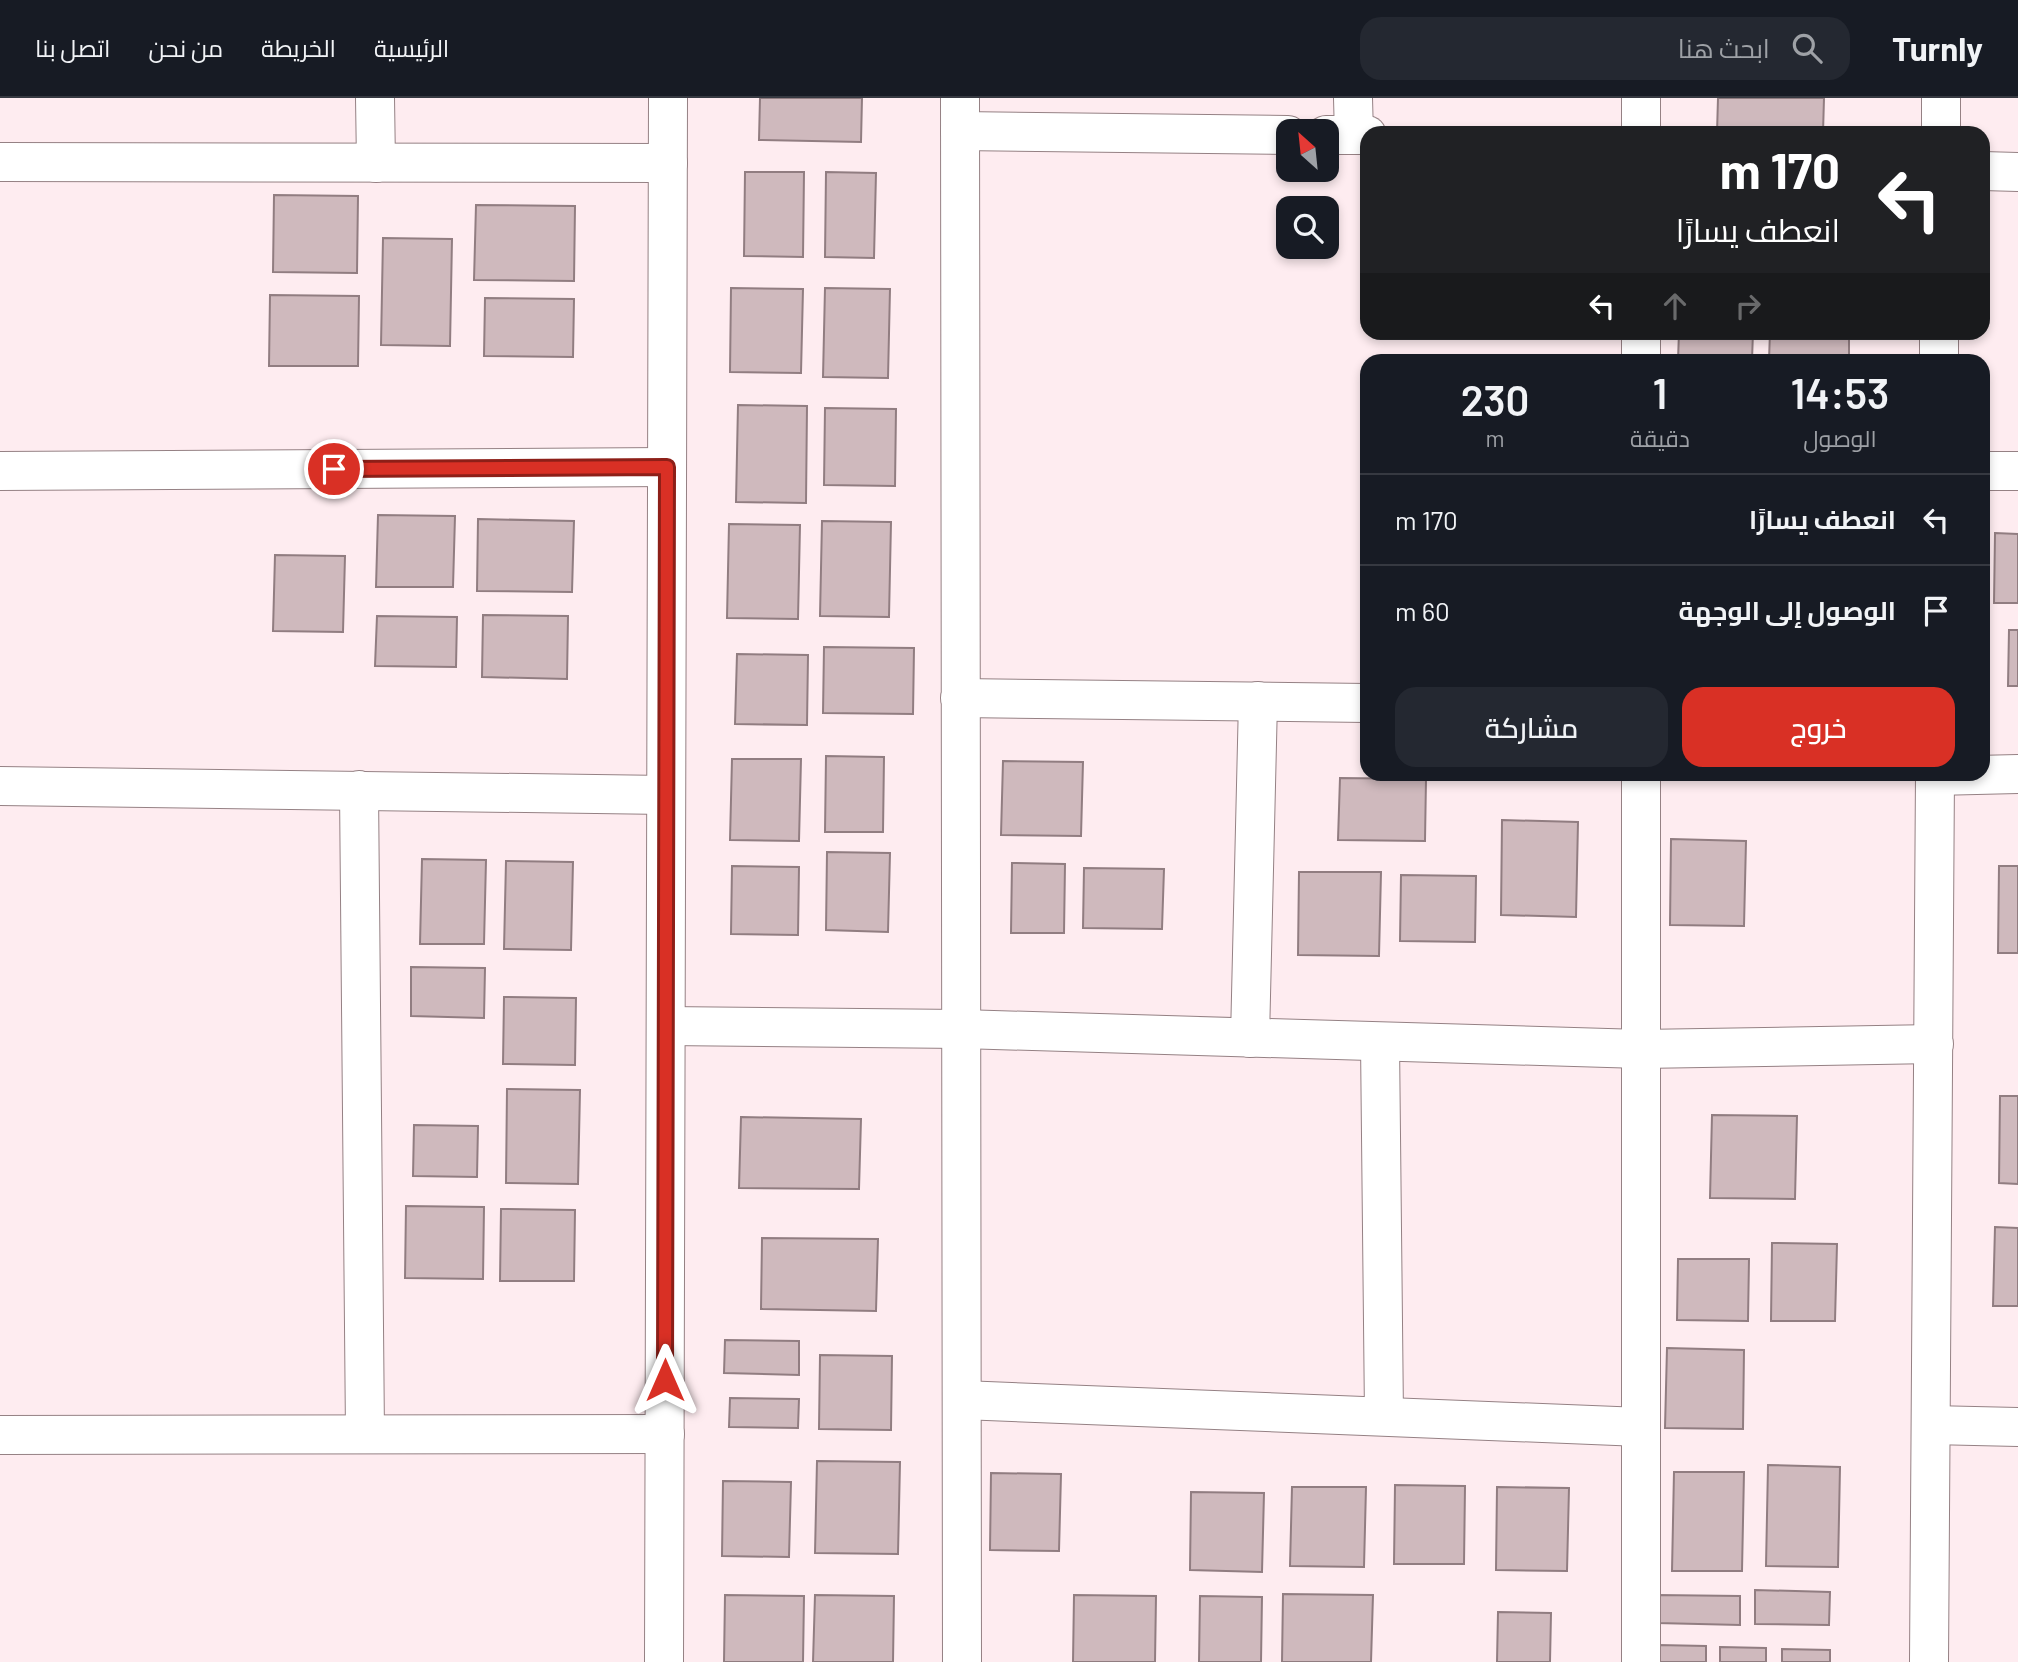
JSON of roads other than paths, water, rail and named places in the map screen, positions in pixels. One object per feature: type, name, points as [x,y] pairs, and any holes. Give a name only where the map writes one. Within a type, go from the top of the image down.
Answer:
[{"type":"street","points":[[375,98],[376,163]]},
{"type":"street","points":[[664,1662],[668,98]]},
{"type":"street","points":[[1349,135],[1353,98]]},
{"type":"street","points":[[1641,98],[1641,126]]},
{"type":"street","points":[[1941,98],[1941,126]]},
{"type":"street","points":[[962,1662],[960,114],[1276,134]]},
{"type":"street","points":[[0,162],[668,163]]},
{"type":"street","points":[[1990,171],[2018,172]]},
{"type":"street","points":[[0,471],[667,467]]},
{"type":"street","points":[[1990,471],[2018,471]]},
{"type":"street","points":[[960,698],[1360,703]]},
{"type":"street","points":[[1250,1038],[1258,701]]},
{"type":"street","points":[[1990,774],[2018,774]]},
{"type":"street","points":[[1641,781],[1641,1662]]},
{"type":"street","points":[[1929,1662],[1936,781]]},
{"type":"street","points":[[0,786],[666,795]]},
{"type":"street","points":[[359,790],[365,1434]]},
{"type":"street","points":[[666,1026],[961,1029],[1641,1049],[1934,1045]]},
{"type":"street","points":[[1380,1042],[1384,1416]]},
{"type":"street","points":[[962,1400],[1641,1427]]},
{"type":"street","points":[[1931,1425],[2018,1427]]},
{"type":"street","points":[[0,1435],[665,1434]]}]
